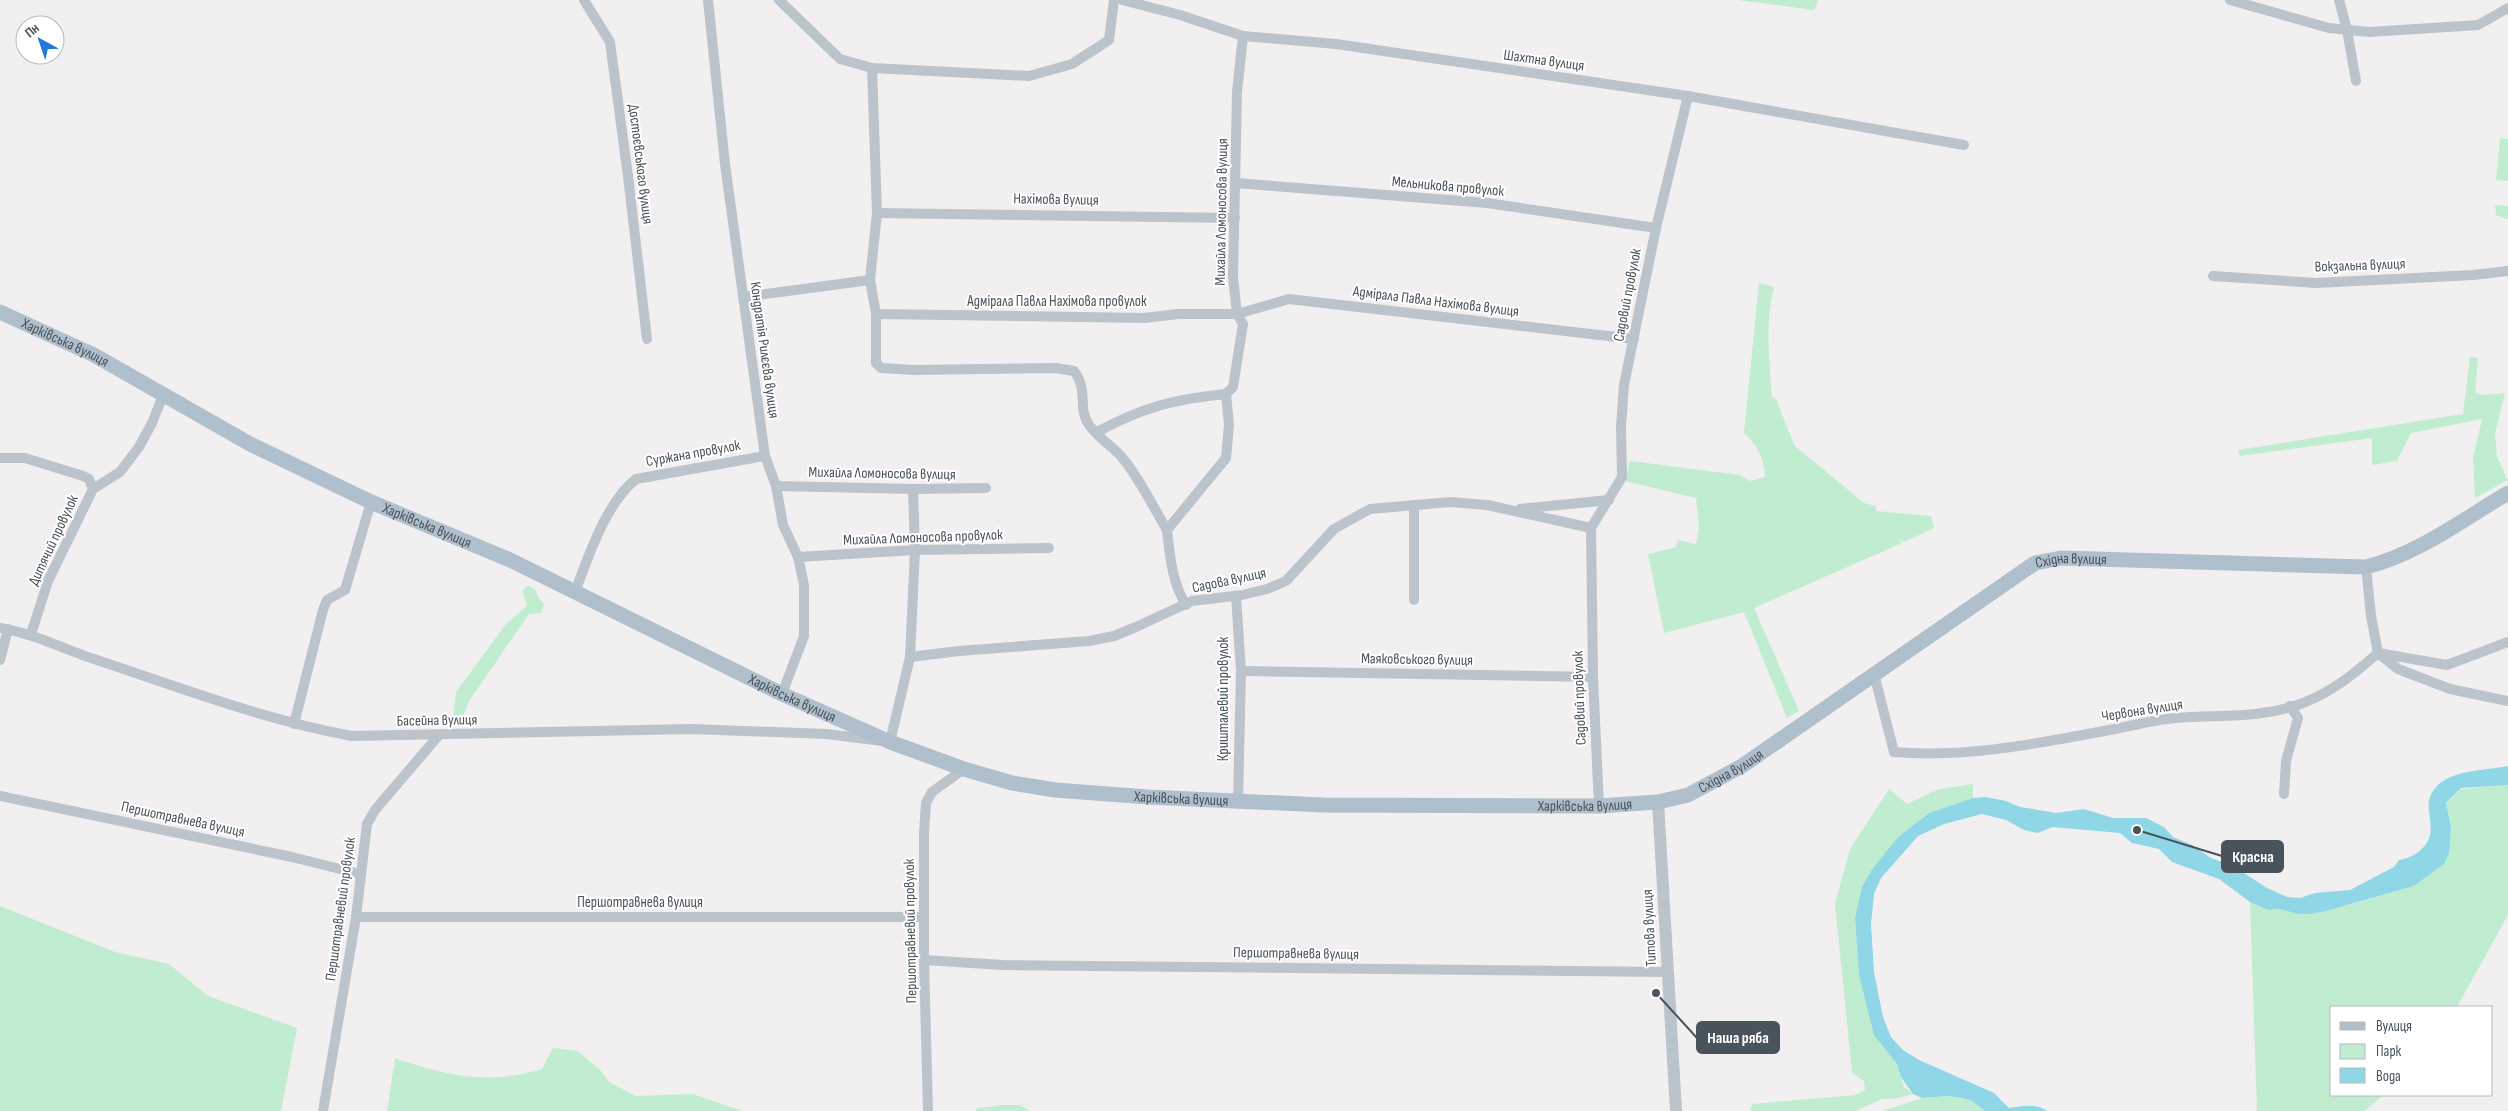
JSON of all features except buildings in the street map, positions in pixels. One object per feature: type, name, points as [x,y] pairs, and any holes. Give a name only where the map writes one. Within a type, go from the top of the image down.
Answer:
[{"type":"main road","name":"Харківська вулиця","points":[[0,312],[94,355],[164,393],[250,444],[371,502],[508,560],[782,694],[890,742],[964,769],[1012,783],[1055,790],[1238,802],[1419,807],[1599,806],[1658,802]]},
{"type":"main road","name":"Східна вулиця","points":[[1658,802],[1688,794],[1742,766],[2027,568],[2044,560],[2061,558],[2366,567],[2386,562],[2421,546],[2508,493]]},
{"type":"street","name":"Достоєвського вулиця","points":[[584,0],[610,42],[647,339]]},
{"type":"street","name":"Кондратія Рилєєва вулиця","points":[[708,0],[725,164],[765,456],[776,486],[783,525],[798,557],[804,586],[804,636],[782,694]]},
{"type":"street","points":[[779,0],[840,59],[872,68],[1029,76],[1072,64],[1109,40],[1114,0]]},
{"type":"street","name":"Шахтна вулиця","points":[[1122,0],[1180,15],[1243,36],[1336,44],[1688,96],[1964,146]]},
{"type":"street","points":[[2230,0],[2329,28],[2369,32],[2478,24],[2508,8]]},
{"type":"street","points":[[2339,0],[2347,30],[2356,81]]},
{"type":"street","name":"Михайла Ломоносова вулиця","points":[[1167,530],[1226,458],[1229,425],[1229,390],[1242,324],[1237,314],[1233,277],[1238,92],[1243,36]]},
{"type":"street","points":[[872,68],[876,213],[870,280],[876,314],[874,352],[876,363],[881,368],[914,370],[1056,368],[1074,371],[1082,381],[1084,414],[1090,425],[1120,456],[1135,475],[1167,530],[1173,577],[1177,590],[1186,605]]},
{"type":"street","name":"Садовий провулок","points":[[1599,806],[1593,677],[1591,528],[1622,477],[1624,386],[1656,228],[1688,96]]},
{"type":"street","name":"Мельникова провулок","points":[[1236,183],[1487,203],[1656,228]]},
{"type":"street","name":"Нахімова вулиця","points":[[876,213],[1235,218]]},
{"type":"street","name":"Вокзальна вулиця","points":[[2213,276],[2316,283],[2473,275],[2508,271]]},
{"type":"street","points":[[743,296],[870,280]]},
{"type":"street","name":"Адмірала Павла Нахімова вулиця","points":[[1237,314],[1289,299],[1634,339]]},
{"type":"street","name":"Адмірала Павла Нахімова провулок","points":[[876,314],[1082,318],[1237,314]]},
{"type":"street","points":[[1097,432],[1128,415],[1181,399],[1229,390]]},
{"type":"street","name":"Дитячий провулок","points":[[31,634],[48,581],[94,489],[120,472],[139,448],[164,393]]},
{"type":"street","name":"Суржана провулок","points":[[575,592],[589,555],[617,500],[626,487],[636,479],[765,456]]},
{"type":"street","points":[[0,458],[25,458],[83,476],[89,479],[94,489]]},
{"type":"street","name":"Михайла Ломоносова вулиця","points":[[776,486],[913,489],[986,488]]},
{"type":"street","points":[[890,742],[910,658],[915,550],[913,489]]},
{"type":"street","points":[[1511,510],[1609,500]]},
{"type":"street","points":[[294,724],[323,610],[327,600],[345,590],[371,502]]},
{"type":"street","name":"Садова вулиця","points":[[910,658],[959,651],[1089,641],[1122,633],[1206,598],[1236,596],[1267,589],[1286,580],[1334,529],[1370,509],[1451,502],[1511,510],[1591,528]]},
{"type":"street","points":[[1414,505],[1414,600]]},
{"type":"street","name":"Михайла Ломоносова провулок","points":[[798,557],[915,550],[1049,548]]},
{"type":"street","points":[[2366,567],[2371,616],[2378,653],[2406,673],[2450,688],[2508,701]]},
{"type":"street","name":"Кришталевий провулок","points":[[1236,596],[1241,671],[1238,802]]},
{"type":"street","points":[[0,660],[4,628]]},
{"type":"street","name":"Басейна вулиця","points":[[4,628],[31,634],[94,659],[294,724],[352,736],[692,728],[826,734],[890,742]]},
{"type":"street","points":[[2378,653],[2447,665],[2508,642]]},
{"type":"street","name":"Червона вулиця","points":[[1874,674],[1894,752],[1959,753],[2015,748],[2175,718],[2239,717],[2290,706],[2324,694],[2355,673],[2378,653]]},
{"type":"street","name":"Маяковського вулиця","points":[[1241,671],[1593,677]]},
{"type":"street","points":[[2284,794],[2286,761],[2298,718],[2290,706]]},
{"type":"street","name":"Першотравневий провулок","points":[[323,1111],[356,917],[367,824],[375,810],[439,735]]},
{"type":"street","name":"Першотравневий провулок","points":[[928,1111],[924,960],[924,832],[926,803],[932,792],[964,769]]},
{"type":"street","name":"Першотравнева вулиця","points":[[0,796],[282,855],[360,874]]},
{"type":"street","name":"Титова вулиця","points":[[1658,802],[1676,1111]]},
{"type":"street","name":"Першотравнева вулиця","points":[[356,917],[924,917]]},
{"type":"street","name":"Першотравнева вулиця","points":[[924,960],[1003,965],[1667,972]]},
{"type":"green space","points":[[1738,0],[1817,0],[1818,1],[1814,10]]},
{"type":"green space","points":[[2500,138],[2508,139],[2508,181],[2496,180]]},
{"type":"green space","points":[[2495,205],[2508,206],[2508,219],[2496,215]]},
{"type":"green space","points":[[1759,283],[1774,287],[1769,314],[1772,397],[1776,399],[1794,445],[1864,503],[1876,506],[1876,511],[1931,516],[1934,528],[1904,542],[1896,538],[1902,543],[1754,608],[1799,711],[1787,718],[1744,612],[1664,633],[1648,554],[1676,547],[1678,540],[1696,544],[1699,526],[1696,498],[1625,481],[1630,461],[1740,475],[1750,481],[1765,477],[1759,453],[1744,433]]},
{"type":"green space","points":[[2470,357],[2478,358],[2475,393],[2483,395],[2505,393],[2495,434],[2497,457],[2508,480],[2475,498],[2473,458],[2482,419],[2411,433],[2397,461],[2372,465],[2372,438],[2240,456],[2238,450],[2463,414]]},
{"type":"green space","points":[[529,586],[535,589],[539,599],[544,603],[541,613],[529,614],[469,701],[458,724],[453,719],[456,692],[506,624],[527,606],[523,592],[524,588]]},
{"type":"green space","points":[[1973,784],[1973,798],[1929,813],[1898,837],[1873,868],[1855,918],[1859,975],[1874,1033],[1897,1064],[1904,1087],[1913,1094],[1893,1099],[1882,1099],[1855,1111],[1750,1111],[1752,1104],[1855,1095],[1865,1090],[1864,1081],[1852,1073],[1835,904],[1850,849],[1889,789],[1907,804],[1939,789]]},
{"type":"green space","points":[[2508,785],[2508,915],[2458,1006],[2330,1006],[2330,1096],[2382,1096],[2365,1111],[2257,1111],[2250,902],[2268,910],[2279,909],[2298,914],[2349,905],[2414,886],[2444,864],[2451,827],[2446,804],[2461,789]]},
{"type":"green space","points":[[0,906],[115,952],[169,964],[208,996],[297,1028],[281,1111],[0,1111]]},
{"type":"green space","points":[[553,1048],[578,1051],[601,1071],[609,1082],[636,1096],[693,1094],[742,1111],[387,1111],[395,1058],[450,1074],[504,1077],[542,1069]]},
{"type":"green space","points":[[1948,1096],[1972,1101],[1985,1111],[1883,1111],[1922,1098]]},
{"type":"green space","points":[[1020,1105],[1030,1111],[975,1111],[978,1108]]},
{"type":"water","points":[[2508,766],[2508,785],[2461,788],[2446,803],[2451,827],[2449,853],[2444,864],[2414,886],[2310,914],[2298,914],[2279,909],[2268,910],[2250,902],[2219,879],[2172,862],[2159,849],[2132,843],[2120,833],[2052,827],[2038,833],[2024,830],[2006,820],[1982,814],[1944,824],[1918,836],[1881,878],[1874,894],[1871,924],[1874,972],[1883,1017],[1891,1037],[1903,1050],[1919,1060],[1994,1093],[2009,1108],[2034,1106],[2047,1111],[1985,1111],[1972,1101],[1961,1098],[1948,1096],[1922,1098],[1913,1094],[1901,1077],[1897,1064],[1874,1035],[1859,975],[1855,918],[1862,887],[1873,868],[1898,837],[1929,813],[1973,798],[1985,797],[2006,801],[2020,807],[2056,813],[2084,809],[2113,818],[2146,818],[2164,827],[2173,837],[2192,845],[2211,858],[2233,866],[2267,888],[2287,897],[2300,898],[2315,893],[2350,890],[2394,867],[2399,860],[2414,855],[2426,845],[2430,835],[2429,799],[2436,787],[2443,781],[2460,774]]},
{"type":"place","name":"Красна","points":[[2137,830]]},
{"type":"place","name":"Наша ряба","points":[[1656,993]]}]
